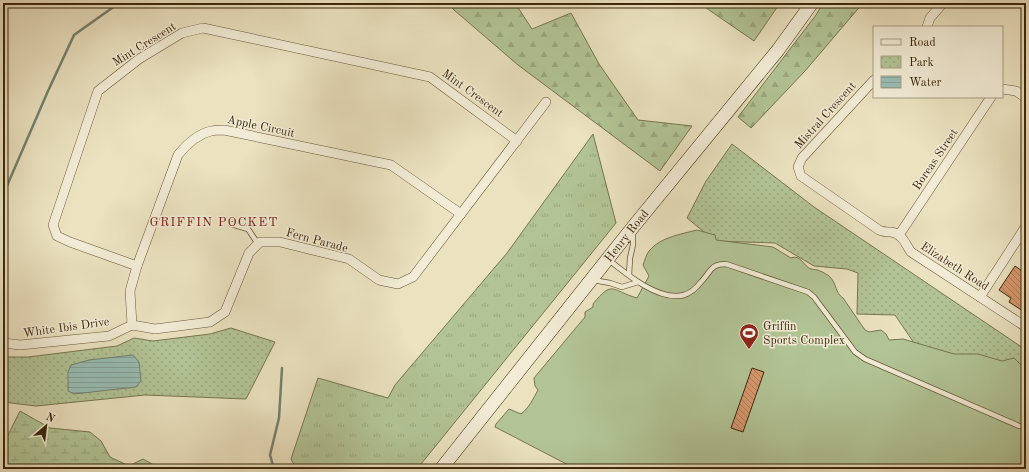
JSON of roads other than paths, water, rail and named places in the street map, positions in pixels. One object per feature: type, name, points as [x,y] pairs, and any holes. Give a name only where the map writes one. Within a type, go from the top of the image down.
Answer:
[{"type":"main road","name":"Henry Road","points":[[442,469],[632,227],[778,50],[812,3]]},
{"type":"street","points":[[927,26],[930,18],[943,3]]},
{"type":"street","name":"Mint Crescent","points":[[137,266],[57,236],[53,225],[98,91],[138,59],[182,33],[203,28],[430,77],[517,141]]},
{"type":"street","name":"Mistral Crescent","points":[[873,81],[802,158],[798,169],[801,176],[806,181],[878,230],[899,235]]},
{"type":"street","points":[[1003,89],[1016,91],[1026,98]]},
{"type":"street","name":"Boreas Street","points":[[899,235],[990,98]]},
{"type":"street","name":"Fern Parade","points":[[258,244],[260,242],[280,242],[349,259],[379,280],[398,284],[413,277],[546,102]]},
{"type":"street","name":"Apple Circuit","points":[[132,325],[130,291],[137,266],[178,155],[184,147],[212,130],[224,130],[391,166],[461,214]]},
{"type":"street","points":[[980,297],[1026,226]]},
{"type":"street","name":"Elizabeth Road","points":[[899,235],[904,240],[911,252],[1026,327]]},
{"type":"street","points":[[132,325],[154,329],[210,322],[225,312],[248,253],[258,244]]},
{"type":"street","name":"White Ibis Drive","points":[[3,343],[20,345],[109,336],[132,325]]},
{"type":"lane","points":[[231,224],[248,230],[258,244]]},
{"type":"lane","points":[[628,275],[633,245],[632,227]]},
{"type":"lane","points":[[607,259],[646,287],[658,292],[678,296],[685,295],[692,290],[701,282],[713,266],[718,264],[726,264],[808,292],[814,297],[855,352],[865,360],[1019,426]]},
{"type":"lane","points":[[591,279],[622,287],[638,282]]},
{"type":"water","points":[[133,355],[139,362],[141,381],[136,387],[74,394],[68,391],[68,372],[71,365],[89,360]]},
{"type":"waterway","points":[[3,195],[74,35],[119,3]]},
{"type":"waterway","points":[[274,469],[270,455],[279,418],[282,368]]},
{"type":"place","name":"Griffin Sports Complex","points":[[749,350]]},
{"type":"district","name":"GRIFFIN POCKET","points":[[214,221]]}]
